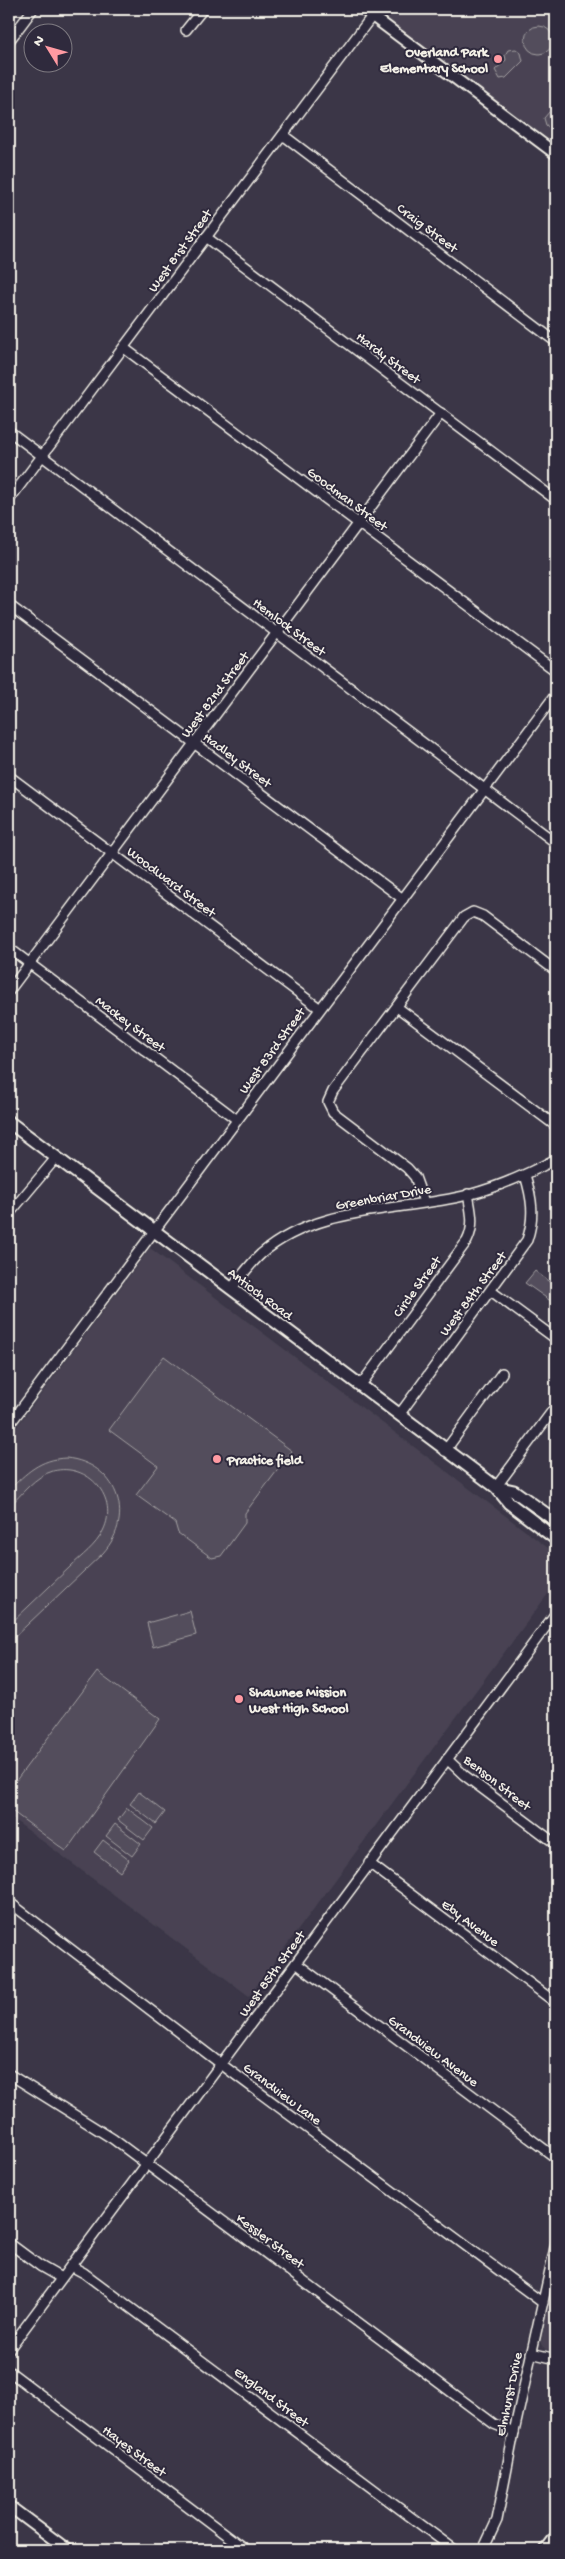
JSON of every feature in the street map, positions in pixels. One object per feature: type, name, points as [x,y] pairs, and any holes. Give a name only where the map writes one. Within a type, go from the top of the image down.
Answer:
[{"type":"main road","name":"Antioch Road","points":[[9,1122],[496,1487],[509,1503],[556,1539]]},
{"type":"main road","name":"Antioch Road","points":[[496,1487],[514,1491],[556,1521]]},
{"type":"main road","points":[[546,2550],[556,2537]]},
{"type":"street","points":[[9,41],[33,9]]},
{"type":"street","points":[[186,30],[204,9]]},
{"type":"street","points":[[362,9],[556,154]]},
{"type":"street","name":"West 81st Street","points":[[9,500],[372,16]]},
{"type":"street","name":"Craig Street","points":[[283,134],[556,342]]},
{"type":"street","name":"Hardy Street","points":[[206,237],[556,500]]},
{"type":"street","name":"Goodman Street","points":[[124,348],[556,671]]},
{"type":"street","name":"West 82nd Street","points":[[9,991],[441,413]]},
{"type":"street","name":"Hemlock Street","points":[[9,431],[556,843]]},
{"type":"street","name":"Hadley Street","points":[[9,605],[403,899]]},
{"type":"street","name":"West 83rd Street","points":[[9,1425],[319,1008],[556,694]]},
{"type":"street","name":"Woodward Street","points":[[9,776],[319,1008]]},
{"type":"street","points":[[424,1202],[415,1177],[408,1168],[333,1112],[328,1102],[333,1091],[464,917],[473,912],[483,916],[556,971]]},
{"type":"street","name":"Mackey Street","points":[[9,948],[236,1119]]},
{"type":"street","points":[[397,1007],[556,1126]]},
{"type":"street","points":[[9,1214],[56,1158]]},
{"type":"street","name":"Greenbriar Drive","points":[[231,1289],[262,1254],[293,1233],[311,1225],[356,1213],[468,1194],[525,1175],[556,1159]]},
{"type":"street","name":"West 84th Street","points":[[399,1415],[491,1292],[527,1240],[532,1225],[532,1202],[525,1175]]},
{"type":"street","name":"Circle Street","points":[[360,1386],[467,1241],[472,1231],[472,1216],[468,1194]]},
{"type":"street","points":[[491,1292],[556,1338]]},
{"type":"street","points":[[446,1450],[502,1373]]},
{"type":"street","points":[[496,1487],[556,1406]]},
{"type":"street","name":"West 85th Street","points":[[9,2349],[556,1613]]},
{"type":"street","name":"Benson Street","points":[[447,1759],[464,1775],[556,1844]]},
{"type":"street","name":"Eby Avenue","points":[[369,1863],[556,2003]]},
{"type":"street","name":"Grandview Lane","points":[[9,1902],[221,2064],[543,2303]]},
{"type":"street","name":"Grandview Avenue","points":[[296,1963],[556,2158]]},
{"type":"street","name":"Kessler Street","points":[[9,2074],[113,2139],[494,2424],[514,2432]]},
{"type":"street","points":[[9,2243],[40,2266],[62,2278]]},
{"type":"street","name":"Elmhurst Drive","points":[[483,2550],[497,2520],[514,2432],[556,2243]]},
{"type":"street","name":"England Street","points":[[70,2266],[84,2272],[455,2550]]},
{"type":"street","points":[[532,2353],[556,2359]]},
{"type":"street","name":"Hayes Street","points":[[9,2371],[246,2550]]},
{"type":"street","points":[[9,2506],[68,2550]]},
{"type":"shaded area","name":"Overland Park Elementary School","points":[[370,9],[556,9],[556,145],[508,109]]},
{"type":"shaded area","points":[[539,26],[549,30],[553,40],[549,50],[539,54],[529,50],[525,40],[529,30]]},
{"type":"shaded area","points":[[516,49],[521,53],[523,61],[506,78],[500,79],[495,70],[506,60],[505,55],[508,50]]},
{"type":"shaded area","points":[[556,104],[556,133],[546,125],[544,118]]},
{"type":"shaded area","name":"Shawnee Mission West High School","points":[[150,1248],[556,1554],[556,1583],[249,1996],[9,1816],[9,1437]]},
{"type":"shaded area","points":[[535,1271],[556,1287],[556,1296],[552,1302],[525,1283]]},
{"type":"shaded area","name":"Practice field","points":[[164,1356],[292,1451],[245,1513],[245,1523],[221,1556],[212,1558],[178,1533],[175,1523],[136,1495],[158,1466],[109,1430]]},
{"type":"shaded area","points":[[66,1458],[83,1462],[98,1470],[109,1480],[116,1493],[119,1523],[113,1538],[103,1553],[9,1642],[9,1625],[92,1546],[103,1531],[107,1519],[107,1506],[104,1495],[98,1485],[89,1477],[78,1472],[66,1470],[46,1473],[29,1486],[9,1507],[9,1490],[21,1478],[41,1464]]},
{"type":"shaded area","points":[[190,1611],[196,1635],[153,1647],[147,1623]]},
{"type":"shaded area","points":[[97,1672],[160,1719],[66,1851],[9,1809],[9,1790]]},
{"type":"shaded area","points":[[139,1792],[165,1812],[156,1824],[130,1804]]},
{"type":"shaded area","points":[[127,1808],[153,1828],[144,1840],[118,1820]]},
{"type":"shaded area","points":[[115,1824],[141,1844],[132,1856],[106,1836]]},
{"type":"shaded area","points":[[103,1840],[129,1860],[120,1872],[94,1852]]},
{"type":"shaded area","points":[[556,2270],[556,2352],[545,2349],[541,2342]]},
{"type":"place","name":"Overland Park Elementary School","points":[[498,59]]},
{"type":"place","name":"Practice field","points":[[217,1459]]},
{"type":"place","name":"Shawnee Mission West High School","points":[[239,1699]]}]
